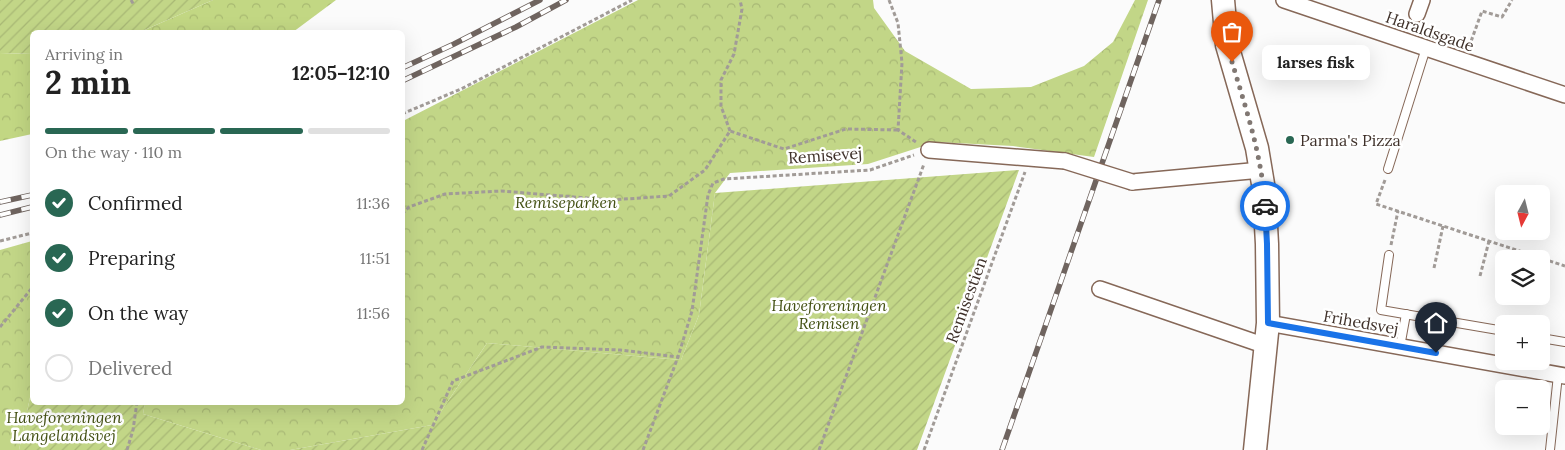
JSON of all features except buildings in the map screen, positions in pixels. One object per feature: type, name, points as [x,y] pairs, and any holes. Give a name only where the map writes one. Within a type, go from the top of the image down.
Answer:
[{"type":"street","points":[[1223,0],[1227,45],[1257,148],[1264,190],[1268,323],[1255,450]]},
{"type":"street","name":"Haraldsgade","points":[[1284,0],[1565,95]]},
{"type":"street","points":[[929,150],[1065,161],[1132,182],[1261,170]]},
{"type":"street","points":[[1100,289],[1266,346]]},
{"type":"street","name":"Frihedsvej","points":[[1268,323],[1561,376]]},
{"type":"lane","points":[[1388,169],[1426,48]]},
{"type":"lane","points":[[1389,255],[1381,310],[1495,329]]},
{"type":"lane","points":[[1400,347],[1406,314]]},
{"type":"lane","points":[[1550,340],[1565,342]]},
{"type":"lane","points":[[1550,450],[1561,376]]},
{"type":"path","points":[[131,0],[134,5]]},
{"type":"path","points":[[405,113],[461,89],[632,0]]},
{"type":"path","points":[[730,131],[721,106],[721,80],[734,54],[742,9],[740,0]]},
{"type":"path","points":[[889,0],[898,23],[902,63],[898,130]]},
{"type":"path","points":[[1465,61],[1482,11],[1502,17],[1512,0]]},
{"type":"path","points":[[730,131],[784,149],[846,129],[898,130],[929,150],[819,450]]},
{"type":"path","points":[[405,211],[409,207],[445,194],[501,191],[611,200],[669,196],[705,170],[730,131]]},
{"type":"path","name":"Remisevej","points":[[678,357],[692,311],[708,195],[713,183],[724,179],[870,170],[929,150]]},
{"type":"path","name":"Remisestien","points":[[924,450],[1030,158]]},
{"type":"path","points":[[1388,169],[1376,204],[1513,250]]},
{"type":"path","points":[[1389,255],[1398,211]]},
{"type":"path","points":[[1434,268],[1443,226]]},
{"type":"path","points":[[0,241],[30,234]]},
{"type":"path","points":[[1480,276],[1489,241]]},
{"type":"path","points":[[1550,262],[1565,266]]},
{"type":"path","points":[[0,327],[30,290]]},
{"type":"path","points":[[422,450],[453,381],[542,348],[620,350],[678,357],[643,450]]},
{"type":"path","points":[[127,450],[137,405]]},
{"type":"green space","points":[[0,0],[213,0],[145,30],[30,30],[30,54],[0,53]]},
{"type":"green space","points":[[213,0],[336,0],[296,30],[145,30]]},
{"type":"green space","name":"Remiseparken","points":[[638,0],[873,0],[874,8],[905,51],[971,89],[1031,87],[1084,66],[1113,42],[1135,0],[1148,0],[1094,157],[1013,146],[936,142],[868,164],[730,173],[715,193],[699,315],[681,360],[487,343],[432,425],[290,450],[261,450],[143,414],[144,405],[405,405],[405,120]]},
{"type":"green space","points":[[0,53],[30,54],[30,134],[0,141]]},
{"type":"green space","name":"Haveforeningen Remisen","points":[[1019,170],[917,450],[290,450],[432,425],[487,343],[681,360],[699,315],[715,193]]},
{"type":"green space","points":[[30,242],[30,398],[19,450],[0,450],[0,250]]},
{"type":"green space","name":"Haveforeningen Langelandsvej","points":[[30,398],[30,405],[145,405],[143,414],[261,450],[19,450]]},
{"type":"railway","points":[[405,67],[540,0]]},
{"type":"railway","points":[[405,80],[516,27],[566,0]]},
{"type":"railway","points":[[1002,450],[1159,0]]},
{"type":"railway","points":[[0,202],[30,195]]},
{"type":"railway","points":[[0,215],[30,208]]},
{"type":"way so far","points":[[1232,62],[1257,148],[1265,206]]},
{"type":"place","name":"larses fisk","points":[[1232,62]]},
{"type":"place","name":"Parma's Pizza","points":[[1290,140]]},
{"type":"route","points":[[1265,206],[1268,323],[1436,353]]}]
